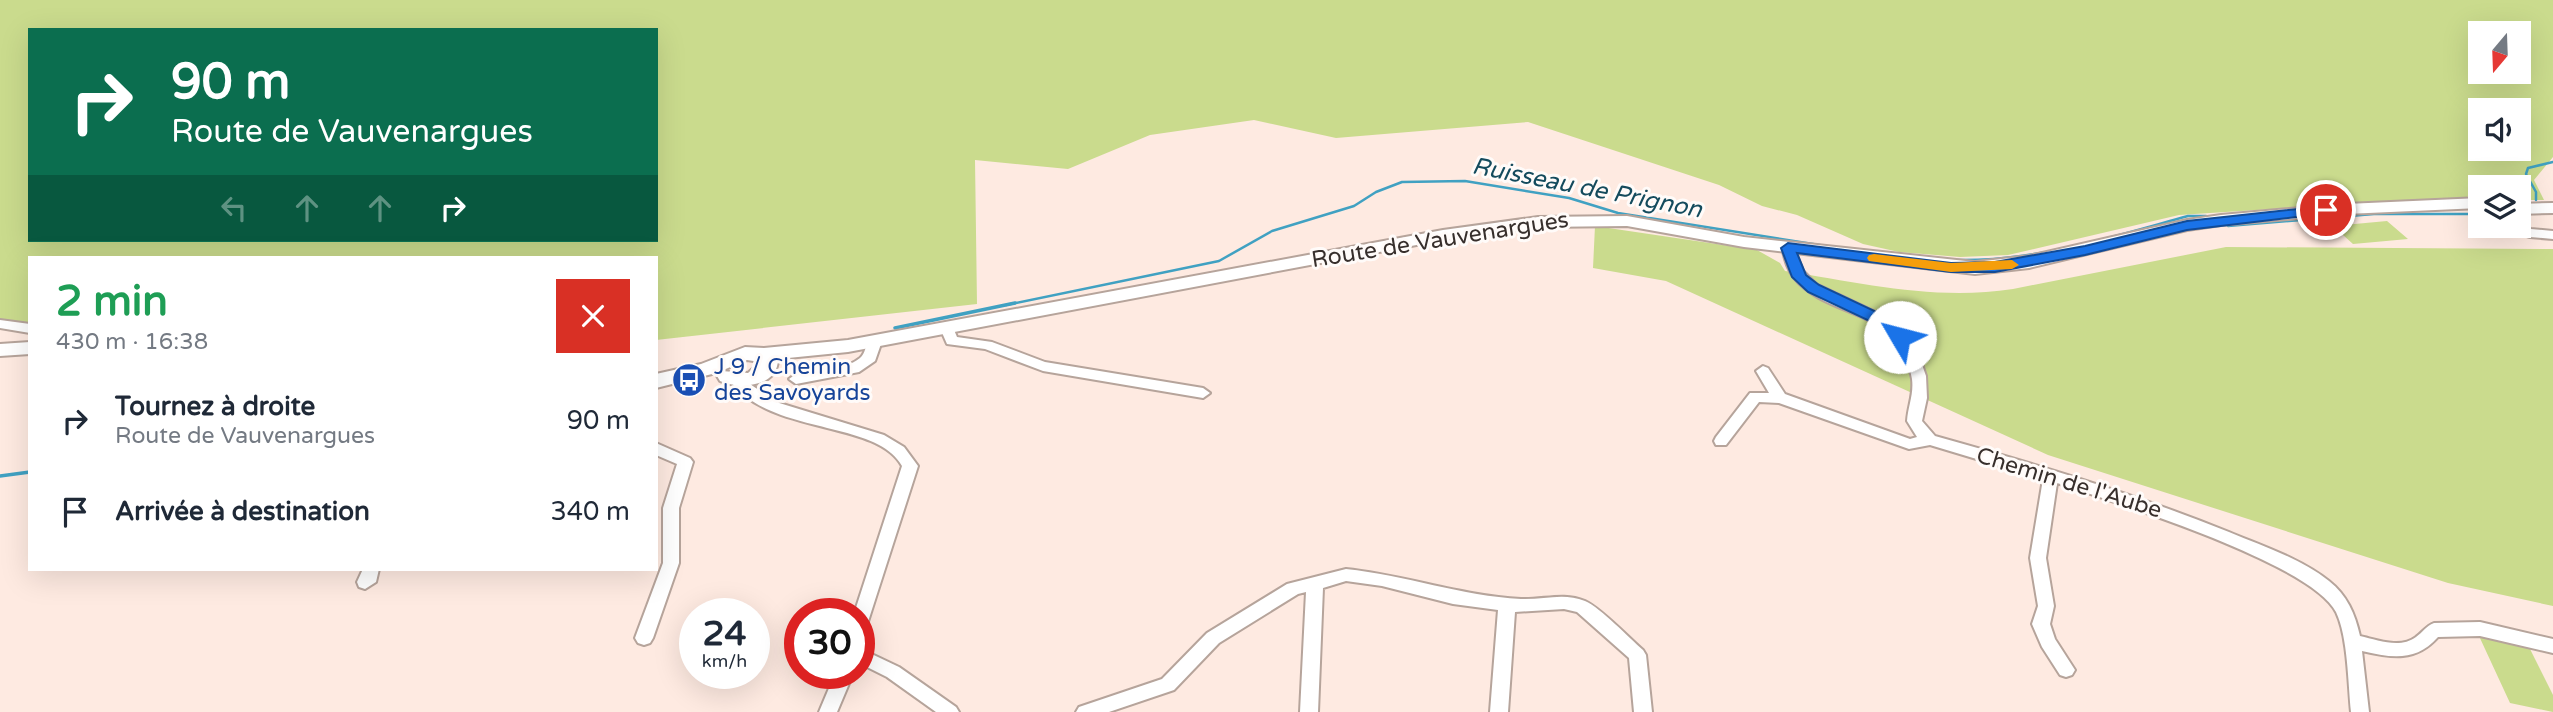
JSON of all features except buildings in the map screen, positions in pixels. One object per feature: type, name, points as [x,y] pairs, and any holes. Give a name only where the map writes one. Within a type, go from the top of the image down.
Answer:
[{"type":"main road","name":"Route de Vauvenargues","points":[[765,365],[848,346],[1443,235],[1538,222],[1578,219],[1632,222],[1788,248],[1951,267],[1995,267],[2074,253],[2187,225],[2266,215],[2367,208],[2468,205]]},
{"type":"main road","points":[[2531,205],[2553,205]]},
{"type":"main road","points":[[0,350],[28,348]]},
{"type":"main road","points":[[658,383],[732,371],[750,379],[765,365],[745,352],[732,371]]},
{"type":"street","points":[[2531,227],[2548,235]]},
{"type":"street","points":[[1788,248],[1800,277],[1813,289],[1878,319],[1900,337],[1917,367],[1920,391],[1912,419],[1917,429],[1930,440]]},
{"type":"street","points":[[0,324],[28,329]]},
{"type":"street","points":[[947,328],[952,341],[987,345],[1043,366],[1203,393]]},
{"type":"street","points":[[796,379],[854,369],[870,358],[875,341]]},
{"type":"street","points":[[760,401],[765,365]]},
{"type":"street","points":[[732,371],[749,395],[760,401],[790,413],[858,432],[899,449],[910,466],[868,598]]},
{"type":"street","points":[[1763,371],[1780,398]]},
{"type":"street","points":[[1721,441],[1755,397],[1780,398]]},
{"type":"street","name":"Chemin de l'Aube","points":[[1780,398],[1909,444],[1930,440],[2051,474],[2180,518],[2295,568],[2326,590],[2342,607],[2351,641],[2360,712]]},
{"type":"street","points":[[644,638],[671,563],[671,508],[685,462],[658,449]]},
{"type":"street","points":[[2051,474],[2038,558],[2046,606],[2041,624],[2048,642],[2066,670]]},
{"type":"street","points":[[1085,712],[1168,685],[1213,638],[1293,589],[1346,575],[1382,579],[1453,597],[1523,606],[1564,602],[1582,607],[1637,655],[1643,712]]},
{"type":"street","points":[[1308,712],[1315,583]]},
{"type":"street","points":[[1499,712],[1507,603]]},
{"type":"street","points":[[2351,641],[2404,652],[2423,645],[2434,630],[2480,629],[2553,646]]},
{"type":"street","points":[[875,663],[950,712]]},
{"type":"street","points":[[828,712],[838,689]]},
{"type":"green space","points":[[0,0],[2553,0],[2553,157],[2534,180],[2544,200],[2531,200],[2531,175],[2468,175],[2468,196],[2464,200],[2179,215],[2008,255],[1960,257],[1899,252],[1863,244],[1797,215],[1762,206],[1719,185],[1528,122],[1336,138],[1254,120],[1150,135],[1068,169],[975,160],[977,304],[658,340],[658,256],[28,256],[28,332],[0,325]]},
{"type":"green space","points":[[2387,221],[2408,239],[2353,244],[2333,226]]},
{"type":"green space","points":[[1595,226],[1757,250],[1780,263],[1785,271],[1899,289],[1955,293],[2013,289],[2226,247],[2553,249],[2553,606],[2448,583],[2048,455],[1666,281],[1593,268]]},
{"type":"green space","points":[[2479,636],[2528,645],[2553,695],[2553,712],[2510,703]]},
{"type":"waterway","name":"Ruisseau de Prignon","points":[[2536,200],[2536,192],[2526,174],[2528,168],[2553,162]]},
{"type":"waterway","name":"Ruisseau de Prignon","points":[[1006,305],[1219,261],[1272,231],[1354,206],[1376,192],[1402,182],[1465,181],[1569,198],[1618,213],[1832,247]]},
{"type":"waterway","name":"Ruisseau de Prignon","points":[[2228,226],[2374,214],[2468,214]]},
{"type":"waterway","name":"Ruisseau de Prignon","points":[[1954,260],[2014,257],[2072,247],[2188,216],[2206,216]]},
{"type":"waterway","name":"Ruisseau de Prignon","points":[[895,328],[1015,303]]},
{"type":"waterway","name":"Ruisseau de Prignon","points":[[0,476],[28,472]]},
{"type":"slow traffic","points":[[1874,258],[1951,267],[2012,265]]},
{"type":"place","name":"J 9 / Chemin des Savoyards","points":[[689,380]]},
{"type":"route","points":[[1900,337],[1878,319],[1813,289],[1794,268],[1788,248],[1951,267],[1995,267],[2085,250],[2187,225],[2326,210]]}]
